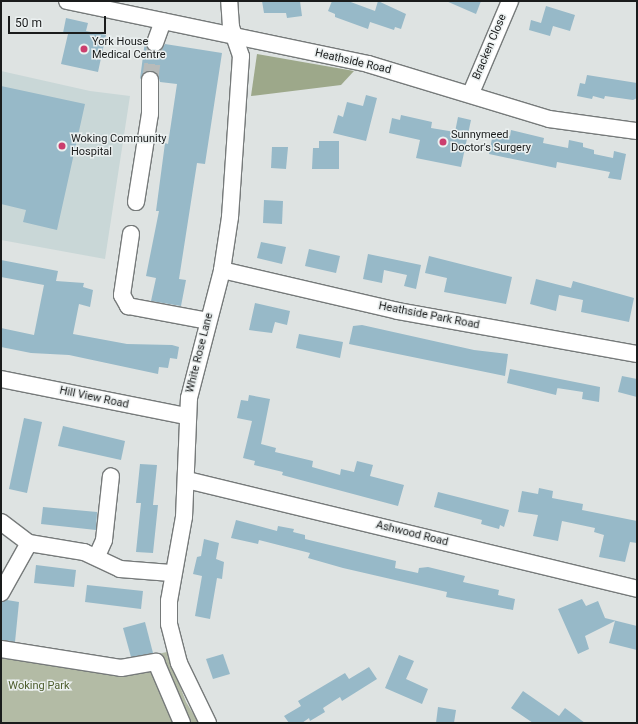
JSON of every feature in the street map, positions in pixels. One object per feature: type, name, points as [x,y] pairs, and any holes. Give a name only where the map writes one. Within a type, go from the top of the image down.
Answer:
[{"type":"street","name":"Heathside Road","points":[[67,1],[101,4],[163,21],[368,64],[470,93],[549,119],[637,130]]},
{"type":"street","name":"White Rose Lane","points":[[208,723],[179,663],[168,617],[171,573],[184,517],[187,480],[187,416],[193,372],[222,270],[237,147],[242,56],[235,37],[229,1]]},
{"type":"street","name":"Bracken Close","points":[[470,93],[510,1]]},
{"type":"street","points":[[156,43],[163,21]]},
{"type":"street","points":[[136,202],[150,114],[150,80]]},
{"type":"street","points":[[131,234],[122,294],[128,306],[208,321]]},
{"type":"street","name":"Heathside Park Road","points":[[222,270],[398,311],[637,354]]},
{"type":"street","name":"Hill View Road","points":[[1,380],[187,416]]},
{"type":"street","points":[[97,556],[104,540],[111,476]]},
{"type":"street","name":"Ashwood Road","points":[[187,480],[637,589]]},
{"type":"street","points":[[1,522],[29,543],[97,556],[120,569],[171,573]]},
{"type":"street","points":[[1,593],[29,543]]},
{"type":"street","points":[[1,650],[121,668],[156,662],[182,723]]},
{"type":"shaded area","name":"Woking Community Hospital","points":[[1,71],[90,91],[130,96],[105,259],[1,240]]},
{"type":"green space","points":[[257,54],[354,71],[341,85],[251,96]]},
{"type":"green space","name":"Woking Park","points":[[1,641],[118,662],[167,652],[186,702],[199,723],[1,723]]},
{"type":"building","points":[[262,1],[300,1],[302,16],[287,18],[286,13],[264,13]]},
{"type":"building","points":[[332,1],[348,1],[375,11],[378,1],[406,14],[401,29],[395,27],[394,30],[370,22],[368,29],[335,17],[335,14],[328,11]]},
{"type":"building","points":[[446,1],[481,1],[476,14]]},
{"type":"building","points":[[546,6],[575,15],[570,31],[553,26],[550,36],[529,30],[531,20],[541,23]]},
{"type":"building","name":"York House Medical Centre","points":[[66,18],[88,23],[86,31],[106,35],[98,72],[61,64],[68,34],[63,33]]},
{"type":"building","points":[[145,41],[152,52],[161,50],[165,44],[222,53],[205,164],[197,163],[179,279],[186,280],[181,306],[151,301],[156,278],[146,276],[159,211],[156,211],[165,143],[168,144],[177,84],[160,82],[158,75],[150,71],[140,79]]},
{"type":"building","points":[[587,75],[637,83],[637,98],[633,100],[605,96],[604,99],[593,96],[592,99],[577,96],[580,83],[585,84]]},
{"type":"building","name":"Woking Community Hospital","points":[[1,86],[85,104],[57,230],[23,222],[26,210],[1,204]]},
{"type":"building","points":[[366,95],[377,98],[366,141],[333,133],[338,115],[343,117],[347,102],[363,106]]},
{"type":"building","name":"Sunnymeed Doctor's Surgery","points":[[401,115],[432,122],[431,128],[455,132],[458,117],[471,120],[461,167],[416,158],[420,140],[389,133],[392,118],[400,120]]},
{"type":"building","points":[[511,130],[544,138],[543,143],[568,148],[569,140],[583,143],[583,147],[594,150],[594,154],[613,158],[614,151],[626,154],[621,180],[608,178],[610,172],[557,162],[556,168],[489,154],[493,133],[510,136]]},
{"type":"building","points":[[319,141],[339,141],[339,169],[312,169],[313,148],[319,148]]},
{"type":"building","points":[[272,147],[288,147],[286,169],[271,168]]},
{"type":"building","points":[[264,200],[283,201],[282,224],[263,223]]},
{"type":"building","points":[[261,242],[286,247],[282,264],[257,258]]},
{"type":"building","points":[[309,249],[340,256],[336,273],[305,266]]},
{"type":"building","points":[[368,254],[421,265],[416,289],[404,286],[407,275],[384,270],[382,283],[363,279]]},
{"type":"building","points":[[429,256],[512,277],[506,304],[444,292],[447,278],[425,273]]},
{"type":"building","points":[[1,260],[58,271],[56,281],[84,283],[83,287],[93,290],[90,307],[79,304],[73,334],[127,344],[172,345],[179,347],[177,359],[170,358],[168,368],[159,367],[158,374],[69,355],[31,353],[1,347],[1,328],[34,335],[44,285],[1,277]]},
{"type":"building","points":[[536,279],[571,288],[573,281],[634,298],[629,322],[581,312],[583,300],[559,295],[556,311],[530,304]]},
{"type":"building","points":[[255,303],[290,311],[287,325],[275,322],[272,333],[249,330]]},
{"type":"building","points":[[362,325],[474,350],[508,354],[505,376],[349,344],[353,326]]},
{"type":"building","points":[[299,334],[343,342],[340,358],[296,348]]},
{"type":"building","points":[[510,369],[600,387],[599,402],[582,399],[583,392],[557,388],[556,395],[507,383]]},
{"type":"building","points":[[622,376],[637,379],[637,397],[618,392]]},
{"type":"building","points":[[249,395],[270,399],[261,444],[276,448],[275,452],[313,461],[312,467],[340,475],[341,469],[354,472],[357,461],[373,465],[370,476],[404,485],[398,506],[282,475],[283,472],[254,465],[255,461],[243,458],[252,421],[237,418],[241,400],[248,401]]},
{"type":"building","points":[[24,418],[42,422],[27,493],[9,489]]},
{"type":"building","points":[[63,426],[125,441],[121,460],[58,446]]},
{"type":"building","points":[[140,464],[157,465],[153,505],[158,505],[153,553],[136,552],[141,503],[136,503]]},
{"type":"building","points":[[539,488],[553,491],[552,498],[583,504],[582,510],[637,521],[637,543],[630,542],[625,562],[599,557],[604,535],[594,532],[595,528],[562,521],[558,541],[533,536],[538,515],[518,512],[522,491],[538,494]]},
{"type":"building","points":[[438,492],[509,510],[504,527],[500,525],[499,529],[481,524],[482,520],[434,507]]},
{"type":"building","points":[[43,507],[97,512],[96,530],[41,524]]},
{"type":"building","points":[[236,520],[277,531],[278,526],[294,529],[293,532],[305,535],[305,539],[396,561],[395,568],[418,573],[419,568],[428,567],[465,576],[463,582],[499,590],[498,595],[515,599],[513,610],[446,597],[447,592],[343,568],[308,558],[310,553],[259,540],[258,544],[231,538]]},
{"type":"building","points":[[204,539],[219,543],[216,559],[224,562],[222,579],[217,578],[210,619],[195,616],[202,576],[193,574],[197,557],[201,556]]},
{"type":"building","points":[[36,565],[76,570],[74,587],[34,583]]},
{"type":"building","points":[[87,585],[143,591],[141,609],[85,602]]},
{"type":"building","points":[[582,599],[586,606],[598,601],[605,618],[637,626],[637,650],[609,643],[615,621],[585,636],[589,649],[578,654],[558,609]]},
{"type":"building","points":[[7,600],[19,602],[15,642],[1,640],[1,602]]},
{"type":"building","points":[[145,622],[153,653],[131,657],[123,628]]},
{"type":"building","points":[[223,654],[230,674],[213,679],[206,659]]},
{"type":"building","points":[[399,655],[414,661],[406,679],[428,689],[422,704],[385,688]]},
{"type":"building","points":[[369,667],[377,679],[342,701],[340,697],[323,708],[325,712],[310,721],[309,718],[302,723],[289,723],[284,716],[301,706],[298,701],[345,673],[349,679]]},
{"type":"building","points":[[523,691],[559,716],[565,708],[585,723],[533,723],[511,708]]},
{"type":"building","points":[[438,707],[456,710],[454,723],[436,723]]},
{"type":"tunnel","points":[[150,80],[155,43]]},
{"type":"place","name":"York House Medical Centre","points":[[84,49]]},
{"type":"place","name":"Sunnymeed Doctor's Surgery","points":[[443,142]]},
{"type":"place","name":"Woking Community Hospital","points":[[62,146]]}]
